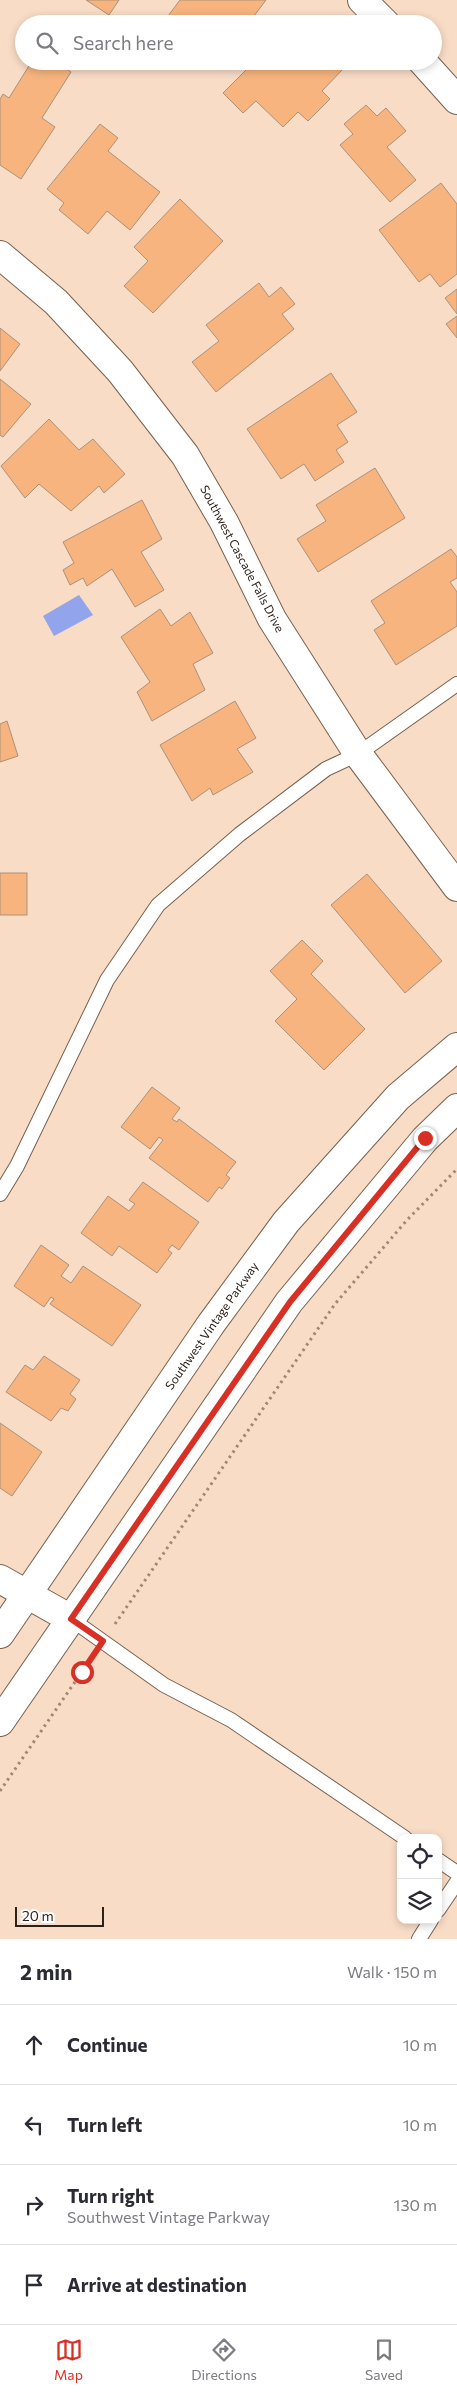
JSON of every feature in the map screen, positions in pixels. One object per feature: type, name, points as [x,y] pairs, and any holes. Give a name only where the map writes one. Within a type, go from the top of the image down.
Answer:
[{"type":"street","points":[[362,0],[377,15]]},
{"type":"street","points":[[431,70],[455,94]]},
{"type":"street","name":"Southwest Cascade Falls Drive","points":[[0,255],[56,302],[120,370],[184,454],[224,522],[272,619],[358,754],[457,886]]},
{"type":"street","name":"Southwest Vintage Parkway","points":[[0,1634],[211,1324],[286,1222],[398,1098],[457,1047]]},
{"type":"street","points":[[0,1722],[290,1302],[425,1138],[457,1108]]},
{"type":"street","points":[[0,1579],[71,1619]]},
{"type":"lane","points":[[0,1194],[18,1166],[107,980],[158,905],[240,834],[326,769],[358,754],[457,684]]},
{"type":"lane","points":[[71,1619],[164,1685],[231,1720],[399,1834]]},
{"type":"lane","points":[[442,1863],[457,1873]]},
{"type":"lane","points":[[442,1904],[457,1882]]},
{"type":"lane","points":[[419,1939],[428,1924]]},
{"type":"path","points":[[0,1791],[335,1304],[407,1220],[457,1169]]},
{"type":"water","points":[[79,595],[93,615],[54,636],[43,616]]},
{"type":"building","points":[[86,0],[119,0],[109,15]]},
{"type":"building","points":[[180,0],[266,0],[255,15],[169,15]]},
{"type":"building","points":[[26,70],[68,70],[71,72],[42,118],[55,127],[21,179],[0,165],[0,99],[3,94],[9,98]]},
{"type":"building","points":[[246,70],[342,70],[322,91],[330,99],[308,121],[298,112],[283,127],[256,101],[243,113],[223,93]]},
{"type":"building","points":[[366,105],[377,116],[386,108],[406,131],[387,147],[416,180],[390,202],[340,145],[353,134],[344,124]]},
{"type":"building","points":[[100,124],[118,138],[108,151],[160,192],[130,230],[107,211],[88,234],[59,210],[64,203],[47,189]]},
{"type":"building","points":[[441,183],[457,204],[457,274],[440,287],[430,274],[419,282],[379,230]]},
{"type":"building","points":[[180,199],[223,241],[153,313],[124,286],[148,261],[134,247]]},
{"type":"building","points":[[259,283],[269,297],[281,287],[295,304],[282,314],[294,329],[216,392],[192,362],[219,341],[206,325]]},
{"type":"building","points":[[457,289],[457,314],[445,298]]},
{"type":"building","points":[[457,316],[457,338],[446,324]]},
{"type":"building","points":[[0,328],[20,344],[0,371]]},
{"type":"building","points":[[331,373],[357,412],[337,425],[348,442],[336,450],[344,462],[315,481],[304,464],[281,479],[247,429]]},
{"type":"building","points":[[0,379],[31,404],[3,437],[0,435]]},
{"type":"building","points":[[49,419],[79,450],[93,439],[125,474],[104,493],[99,486],[71,511],[39,484],[25,498],[1,466]]},
{"type":"building","points":[[375,468],[405,518],[318,572],[297,539],[326,521],[316,505]]},
{"type":"building","points":[[142,500],[162,539],[141,552],[164,590],[135,607],[112,569],[87,586],[83,578],[70,585],[63,570],[74,563],[63,542]]},
{"type":"building","points":[[451,549],[457,557],[457,578],[450,582],[457,592],[457,626],[396,665],[374,630],[385,623],[371,601]]},
{"type":"building","points":[[160,609],[171,626],[190,612],[213,653],[193,664],[205,690],[152,721],[137,692],[150,682],[121,637]]},
{"type":"building","points":[[235,701],[256,738],[237,749],[253,772],[213,795],[210,788],[192,801],[160,745]]},
{"type":"building","points":[[7,721],[18,756],[0,762],[0,724]]},
{"type":"building","points":[[0,873],[27,873],[27,915],[0,915]]},
{"type":"building","points":[[367,874],[442,961],[405,993],[331,905]]},
{"type":"building","points":[[302,940],[323,961],[311,974],[365,1029],[324,1070],[275,1021],[297,999],[270,971]]},
{"type":"building","points":[[152,1087],[180,1108],[172,1119],[177,1122],[179,1119],[236,1162],[226,1175],[230,1178],[222,1189],[219,1187],[208,1202],[149,1158],[163,1140],[159,1137],[150,1149],[121,1127]]},
{"type":"building","points":[[143,1182],[199,1222],[179,1250],[172,1245],[168,1250],[172,1253],[157,1273],[119,1246],[112,1256],[81,1233],[108,1196],[129,1211],[135,1204],[129,1200]]},
{"type":"building","points":[[41,1245],[69,1265],[61,1276],[71,1283],[83,1266],[141,1305],[112,1346],[50,1304],[54,1299],[51,1297],[44,1307],[14,1286]]},
{"type":"building","points":[[44,1356],[80,1380],[70,1394],[76,1399],[68,1411],[61,1408],[51,1421],[6,1392],[25,1365],[33,1370]]},
{"type":"building","points":[[0,1423],[42,1452],[12,1496],[0,1488]]},
{"type":"route","points":[[82,1672],[103,1641],[71,1619],[149,1503],[290,1302],[425,1138]]}]
